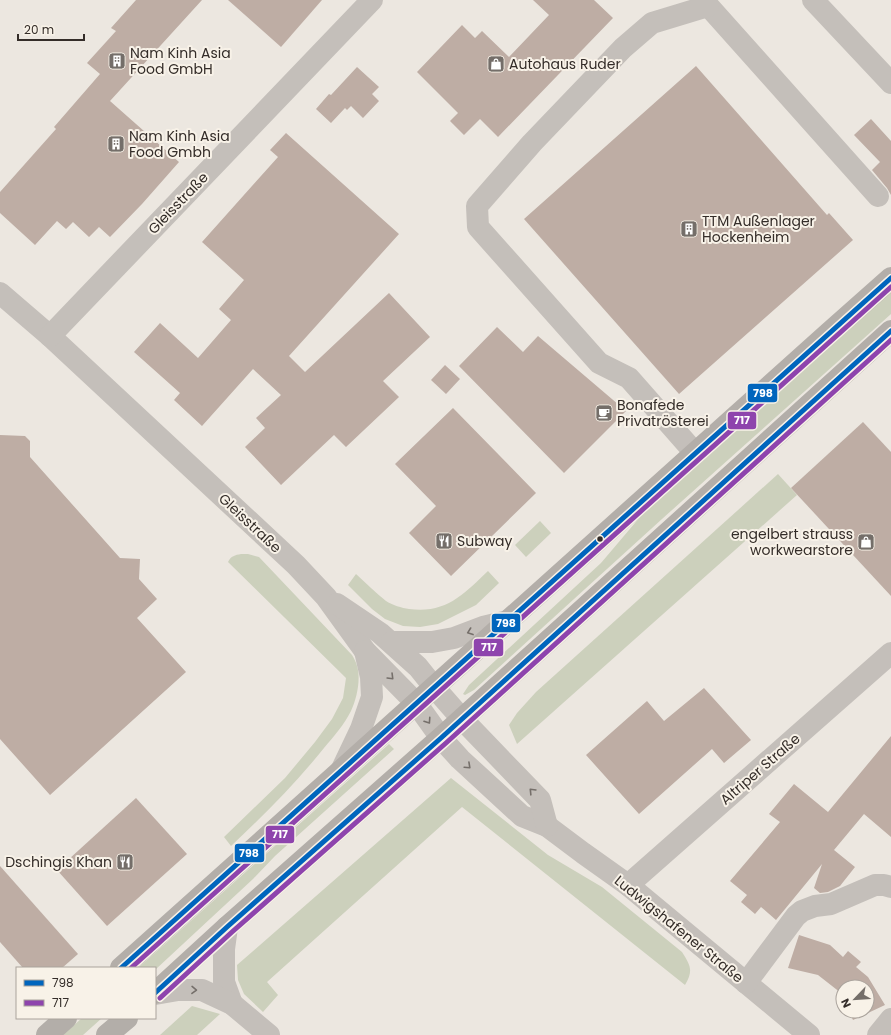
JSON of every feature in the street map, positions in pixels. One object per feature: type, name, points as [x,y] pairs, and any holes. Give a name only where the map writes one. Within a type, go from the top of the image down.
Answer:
[{"type":"main road","points":[[122,967],[891,278]]},
{"type":"main road","points":[[156,993],[227,927],[441,738],[891,331]]},
{"type":"main road","points":[[47,1035],[65,1019]]},
{"type":"main road","points":[[107,1035],[126,1019]]},
{"type":"street","name":"Gleisstraße","points":[[50,336],[372,0]]},
{"type":"street","points":[[813,0],[891,83]]},
{"type":"street","points":[[695,453],[629,378],[599,362],[483,233],[478,227],[477,206],[532,143],[623,48],[652,23],[705,3],[878,196]]},
{"type":"street","name":"Gleisstraße","points":[[0,293],[50,336],[296,565],[326,596],[365,651],[416,703],[441,738]]},
{"type":"street","name":"Gleisstraße","points":[[326,596],[392,642],[418,667],[434,688],[462,719]]},
{"type":"street","points":[[392,642],[432,642],[454,638],[483,627],[508,621]]},
{"type":"street","points":[[341,771],[361,729],[372,697],[371,678],[365,651]]},
{"type":"street","name":"Altriper Straße","points":[[628,885],[891,653]]},
{"type":"street","points":[[462,719],[540,800],[547,826]]},
{"type":"street","name":"Ludwigshafener Straße","points":[[441,738],[460,759],[522,816],[547,826],[628,885],[809,1035]]},
{"type":"street","points":[[746,983],[802,910],[815,906],[831,904],[875,884],[891,887]]},
{"type":"street","points":[[227,927],[224,949],[224,982],[232,1004]]},
{"type":"street","points":[[156,994],[178,990],[202,990],[232,1004],[269,1035]]},
{"type":"street","points":[[878,1035],[891,1019]]},
{"type":"green space","points":[[891,289],[891,314],[474,690],[465,695],[463,694],[469,685],[601,563],[657,497]]},
{"type":"green space","points":[[778,474],[797,495],[517,744],[509,725],[517,713],[536,692]]},
{"type":"green space","points":[[540,521],[551,533],[526,557],[515,545]]},
{"type":"green space","points":[[241,554],[259,557],[352,655],[357,666],[359,677],[357,694],[353,706],[339,730],[268,811],[231,846],[224,837],[285,778],[332,719],[343,698],[346,678],[228,562],[233,556]]},
{"type":"green space","points":[[488,571],[499,583],[476,605],[438,624],[420,627],[403,626],[385,619],[372,609],[348,585],[356,574],[386,601],[406,609],[422,610],[444,605],[453,600],[471,587]]},
{"type":"green space","points":[[389,744],[394,749],[275,856],[253,879],[156,969],[156,967],[139,967]]},
{"type":"green space","points":[[451,778],[548,855],[602,887],[682,952],[690,968],[688,980],[685,985],[462,807],[267,982],[278,995],[263,1012],[244,994],[238,980],[237,965]]},
{"type":"green space","points":[[192,1006],[220,1014],[197,1035],[160,1035]]},
{"type":"green space","points":[[81,1019],[101,1019],[83,1035],[63,1035]]},
{"type":"building","points":[[136,0],[202,0],[110,101],[179,162],[142,204],[110,237],[99,227],[89,237],[73,222],[66,229],[57,221],[35,245],[0,213],[0,192],[56,129],[54,127],[100,74],[87,63],[116,31],[111,28]]},
{"type":"building","points":[[228,0],[322,0],[281,47]]},
{"type":"building","name":"Autohaus Ruder","points":[[533,0],[594,0],[613,18],[498,137],[480,119],[464,135],[450,121],[458,113],[417,72],[462,25],[475,38],[482,31],[509,57],[549,15]]},
{"type":"building","name":"TTM Außenlager Hockenheim","points":[[696,66],[827,215],[829,213],[853,240],[679,394],[524,219]]},
{"type":"building","points":[[357,67],[379,87],[372,94],[379,101],[363,118],[351,106],[347,110],[345,108],[331,123],[316,109]]},
{"type":"building","points":[[871,119],[891,141],[891,195],[872,170],[880,162],[854,135]]},
{"type":"building","points":[[286,133],[399,234],[289,356],[305,372],[389,293],[430,337],[383,381],[399,397],[346,447],[334,435],[281,485],[245,447],[265,428],[256,418],[281,395],[253,369],[202,426],[174,400],[180,393],[134,352],[160,323],[198,358],[231,320],[219,309],[244,280],[202,242],[278,157],[270,150]]},
{"type":"building","points":[[497,327],[523,352],[538,336],[626,411],[564,473],[459,366]]},
{"type":"building","points":[[445,365],[460,379],[446,394],[431,380]]},
{"type":"building","points":[[453,408],[536,493],[451,576],[409,533],[436,506],[395,464]]},
{"type":"building","name":"engelbert strauss workwearstore","points":[[863,422],[891,452],[891,596],[791,488]]},
{"type":"building","points":[[0,435],[25,436],[30,441],[30,457],[120,558],[140,559],[139,579],[157,599],[137,618],[186,672],[50,795],[0,739]]},
{"type":"building","points":[[704,688],[751,740],[724,763],[712,749],[639,814],[586,755],[647,701],[664,721]]},
{"type":"building","points":[[891,736],[891,837],[864,814],[834,850],[855,867],[840,886],[828,892],[820,893],[814,888],[822,864],[776,920],[761,907],[755,914],[741,902],[747,895],[730,881],[780,822],[769,814],[794,784],[828,812]]},
{"type":"building","points":[[136,798],[187,854],[107,926],[57,870]]},
{"type":"building","points":[[0,866],[78,954],[63,967],[22,967],[0,942]]},
{"type":"building","points":[[799,935],[830,945],[843,957],[848,951],[861,962],[856,967],[869,979],[835,979],[835,988],[818,975],[788,968]]},
{"type":"building","points":[[875,989],[885,1005],[875,1010]]},
{"type":"transit line","name":"798","points":[[122,967],[891,278]]},
{"type":"transit line","name":"717","points":[[132,967],[891,287]]},
{"type":"transit line","name":"798","points":[[156,992],[227,927],[441,738],[891,331]]},
{"type":"transit line","name":"717","points":[[160,998],[232,932],[446,743],[891,340]]},
{"type":"place","name":"Nam Kinh Asia Food GmbH","points":[[117,61]]},
{"type":"place","name":"Autohaus Ruder","points":[[496,64]]},
{"type":"place","name":"Nam Kinh Asia Food Gmbh","points":[[116,144]]},
{"type":"place","name":"TTM Außenlager Hockenheim","points":[[689,229]]},
{"type":"place","name":"Bonafede Privatrösterei","points":[[604,413]]},
{"type":"place","name":"Subway","points":[[444,541]]},
{"type":"place","name":"engelbert strauss workwearstore","points":[[866,542]]},
{"type":"place","name":"Dschingis Khan","points":[[125,862]]}]
